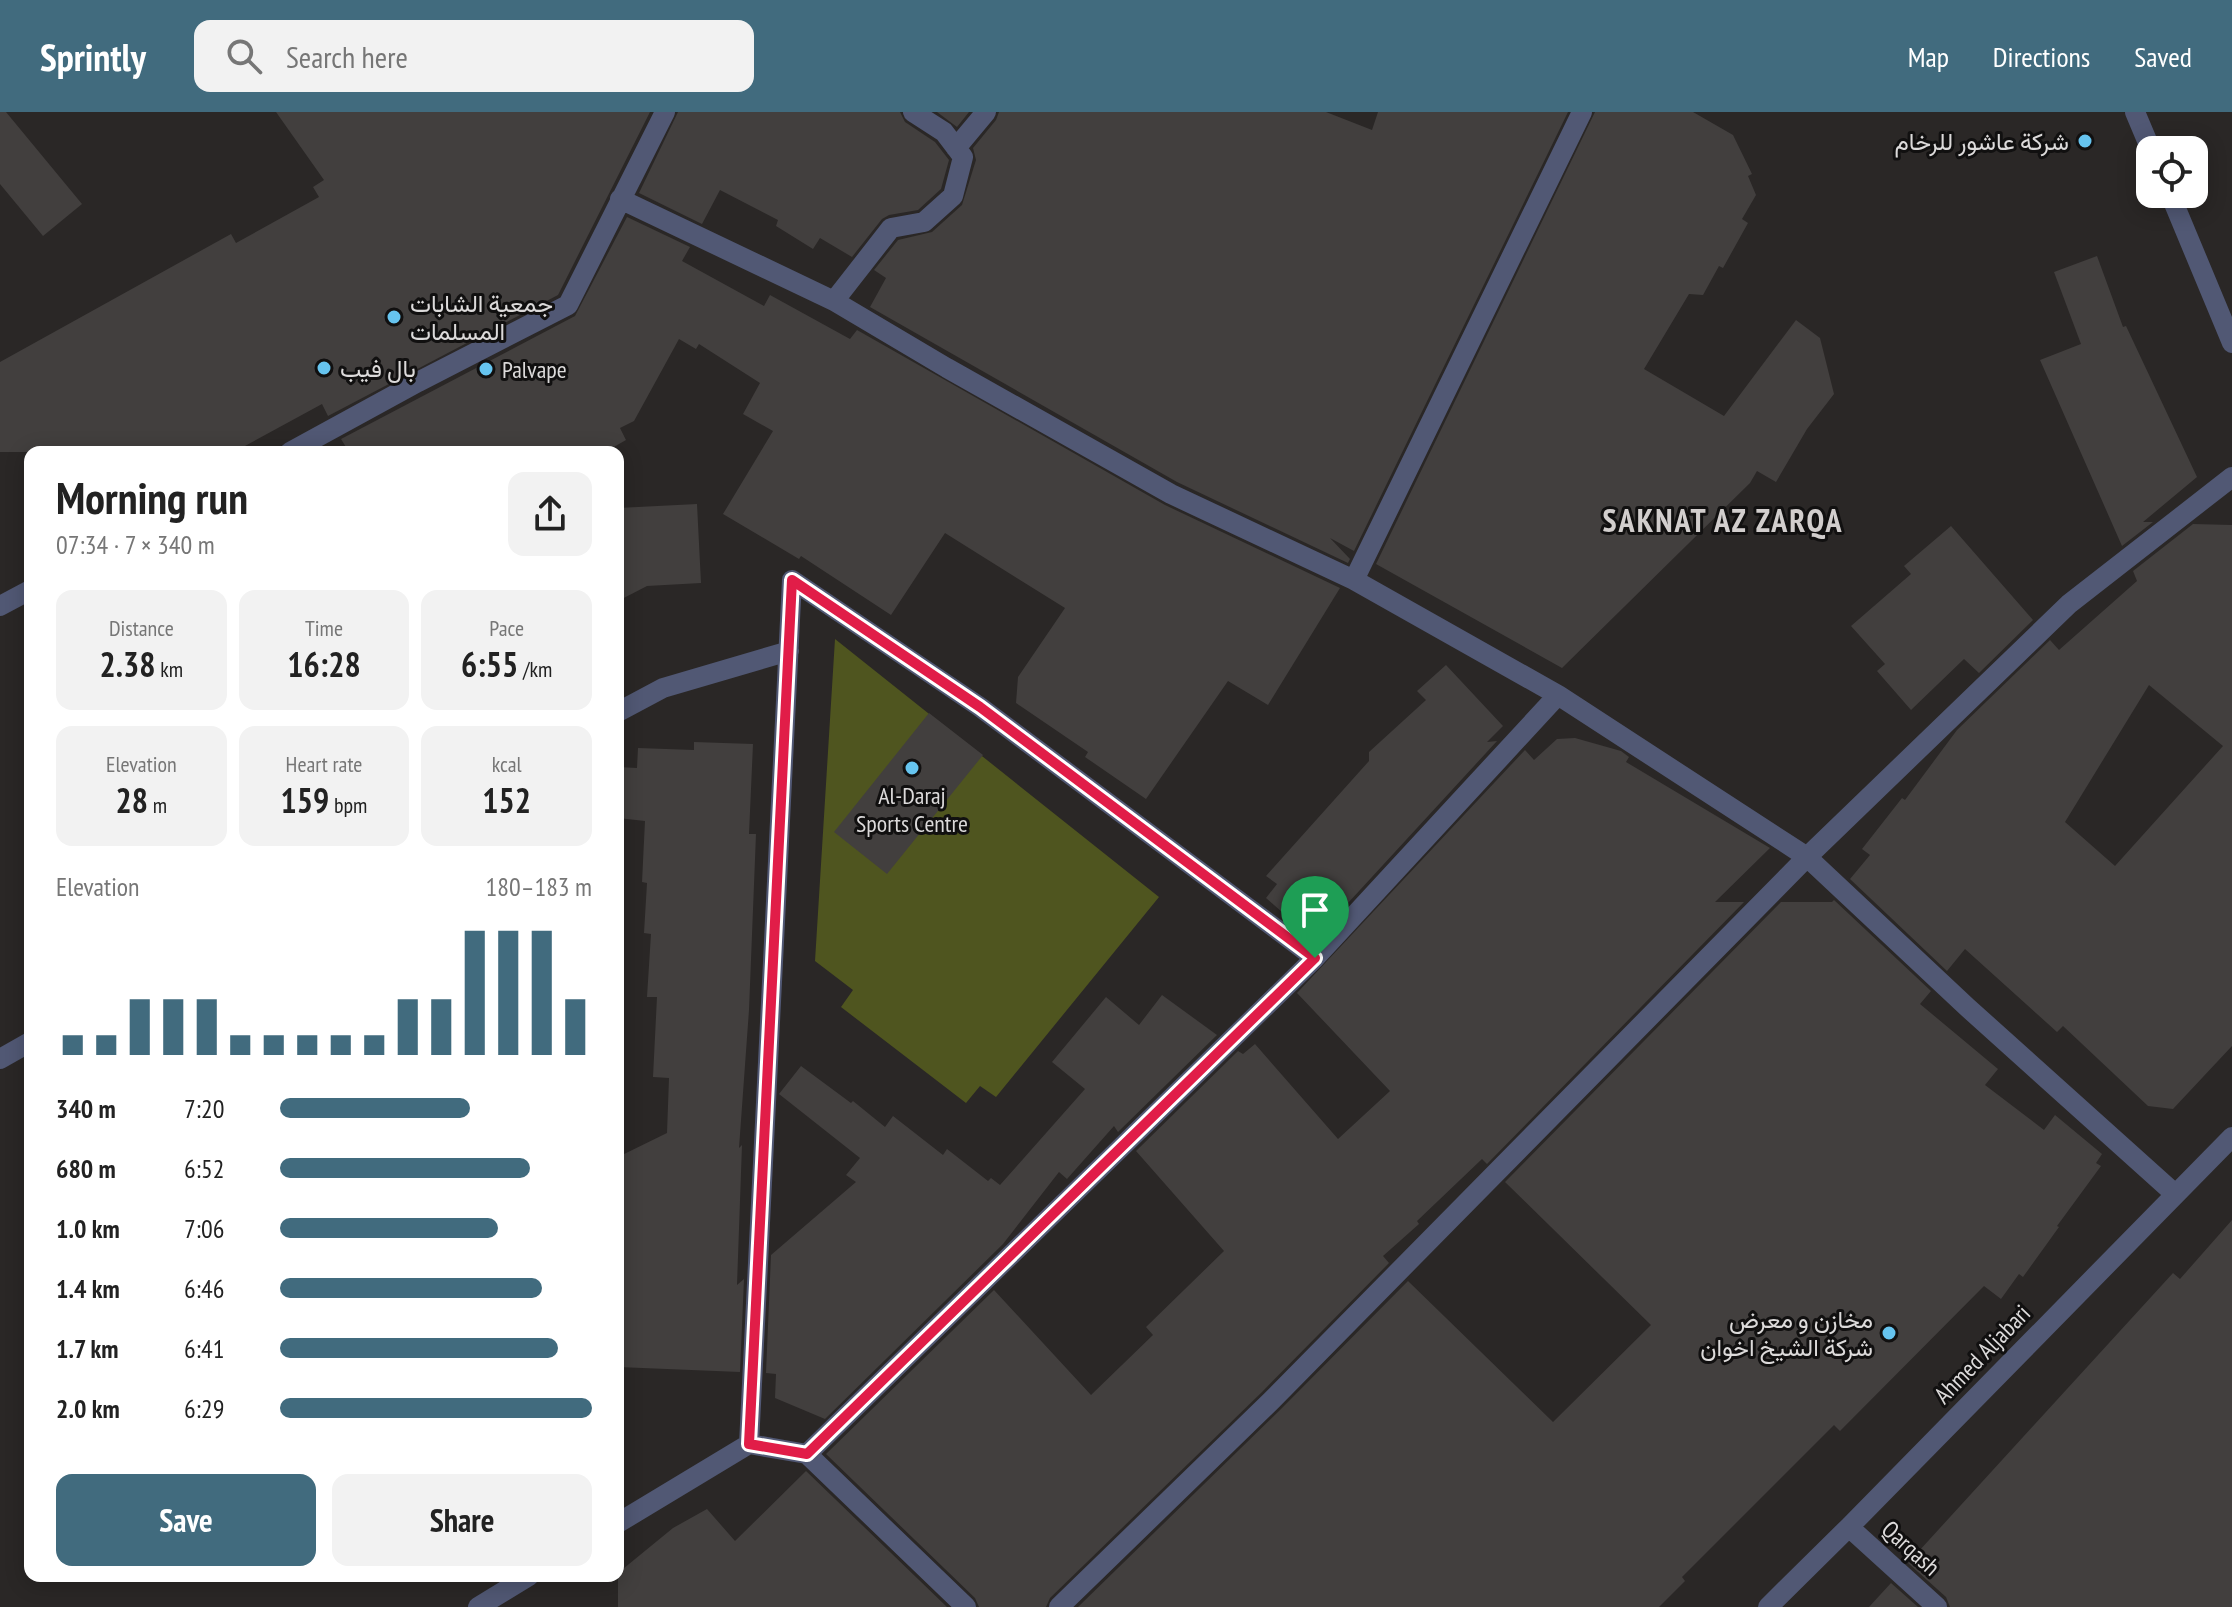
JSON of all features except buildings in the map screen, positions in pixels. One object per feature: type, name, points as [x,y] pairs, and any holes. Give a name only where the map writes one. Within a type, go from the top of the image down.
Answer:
[{"type":"street","points":[[301,446],[430,375],[568,305],[665,112]]},
{"type":"street","points":[[834,301],[891,228],[924,222],[953,196],[963,157],[944,132],[913,112]]},
{"type":"street","points":[[956,148],[986,112]]},
{"type":"street","points":[[1354,580],[1582,112]]},
{"type":"street","points":[[2135,112],[2145,136]]},
{"type":"street","points":[[620,199],[834,301],[1171,494],[1354,580],[1558,695],[1807,857],[1967,1007],[2175,1194]]},
{"type":"street","points":[[2176,208],[2232,343]]},
{"type":"street","points":[[1059,1607],[1282,1390],[1807,857],[2069,604],[2232,477]]},
{"type":"street","points":[[749,1444],[792,580],[980,707],[1315,958]]},
{"type":"street","points":[[0,606],[24,593]]},
{"type":"street","points":[[624,709],[663,688],[789,651]]},
{"type":"street","points":[[807,1454],[1315,958],[1558,695]]},
{"type":"street","points":[[0,1059],[24,1045]]},
{"type":"street","name":"Ahmed Aljabari","points":[[1768,1607],[2232,1137]]},
{"type":"street","points":[[624,1519],[749,1444],[807,1454],[966,1607]]},
{"type":"street","name":"Qarqash","points":[[1849,1527],[1937,1607]]},
{"type":"street","points":[[478,1607],[519,1582]]},
{"type":"green space","name":"Al-Daraj Sports Centre","points":[[835,639],[1159,897],[996,1097],[980,1086],[966,1103],[841,1007],[853,990],[815,961]]},
{"type":"place","name":"شركة عاشور للرخام","points":[[2085,141]]},
{"type":"place","name":"جمعية الشابات المسلمات","points":[[394,317]]},
{"type":"place","name":"بال فيب","points":[[324,368]]},
{"type":"place","name":"Palvape","points":[[486,369]]},
{"type":"place","name":"Al-Daraj Sports Centre","points":[[912,768]]},
{"type":"place","name":"مخازن و معرض شركة الشيخ اخوان","points":[[1889,1333]]},
{"type":"district","name":"SAKNAT AZ ZARQA","points":[[1723,520]]},
{"type":"route","points":[[792,580],[980,707],[1315,958],[807,1454],[749,1444],[792,580]]}]
